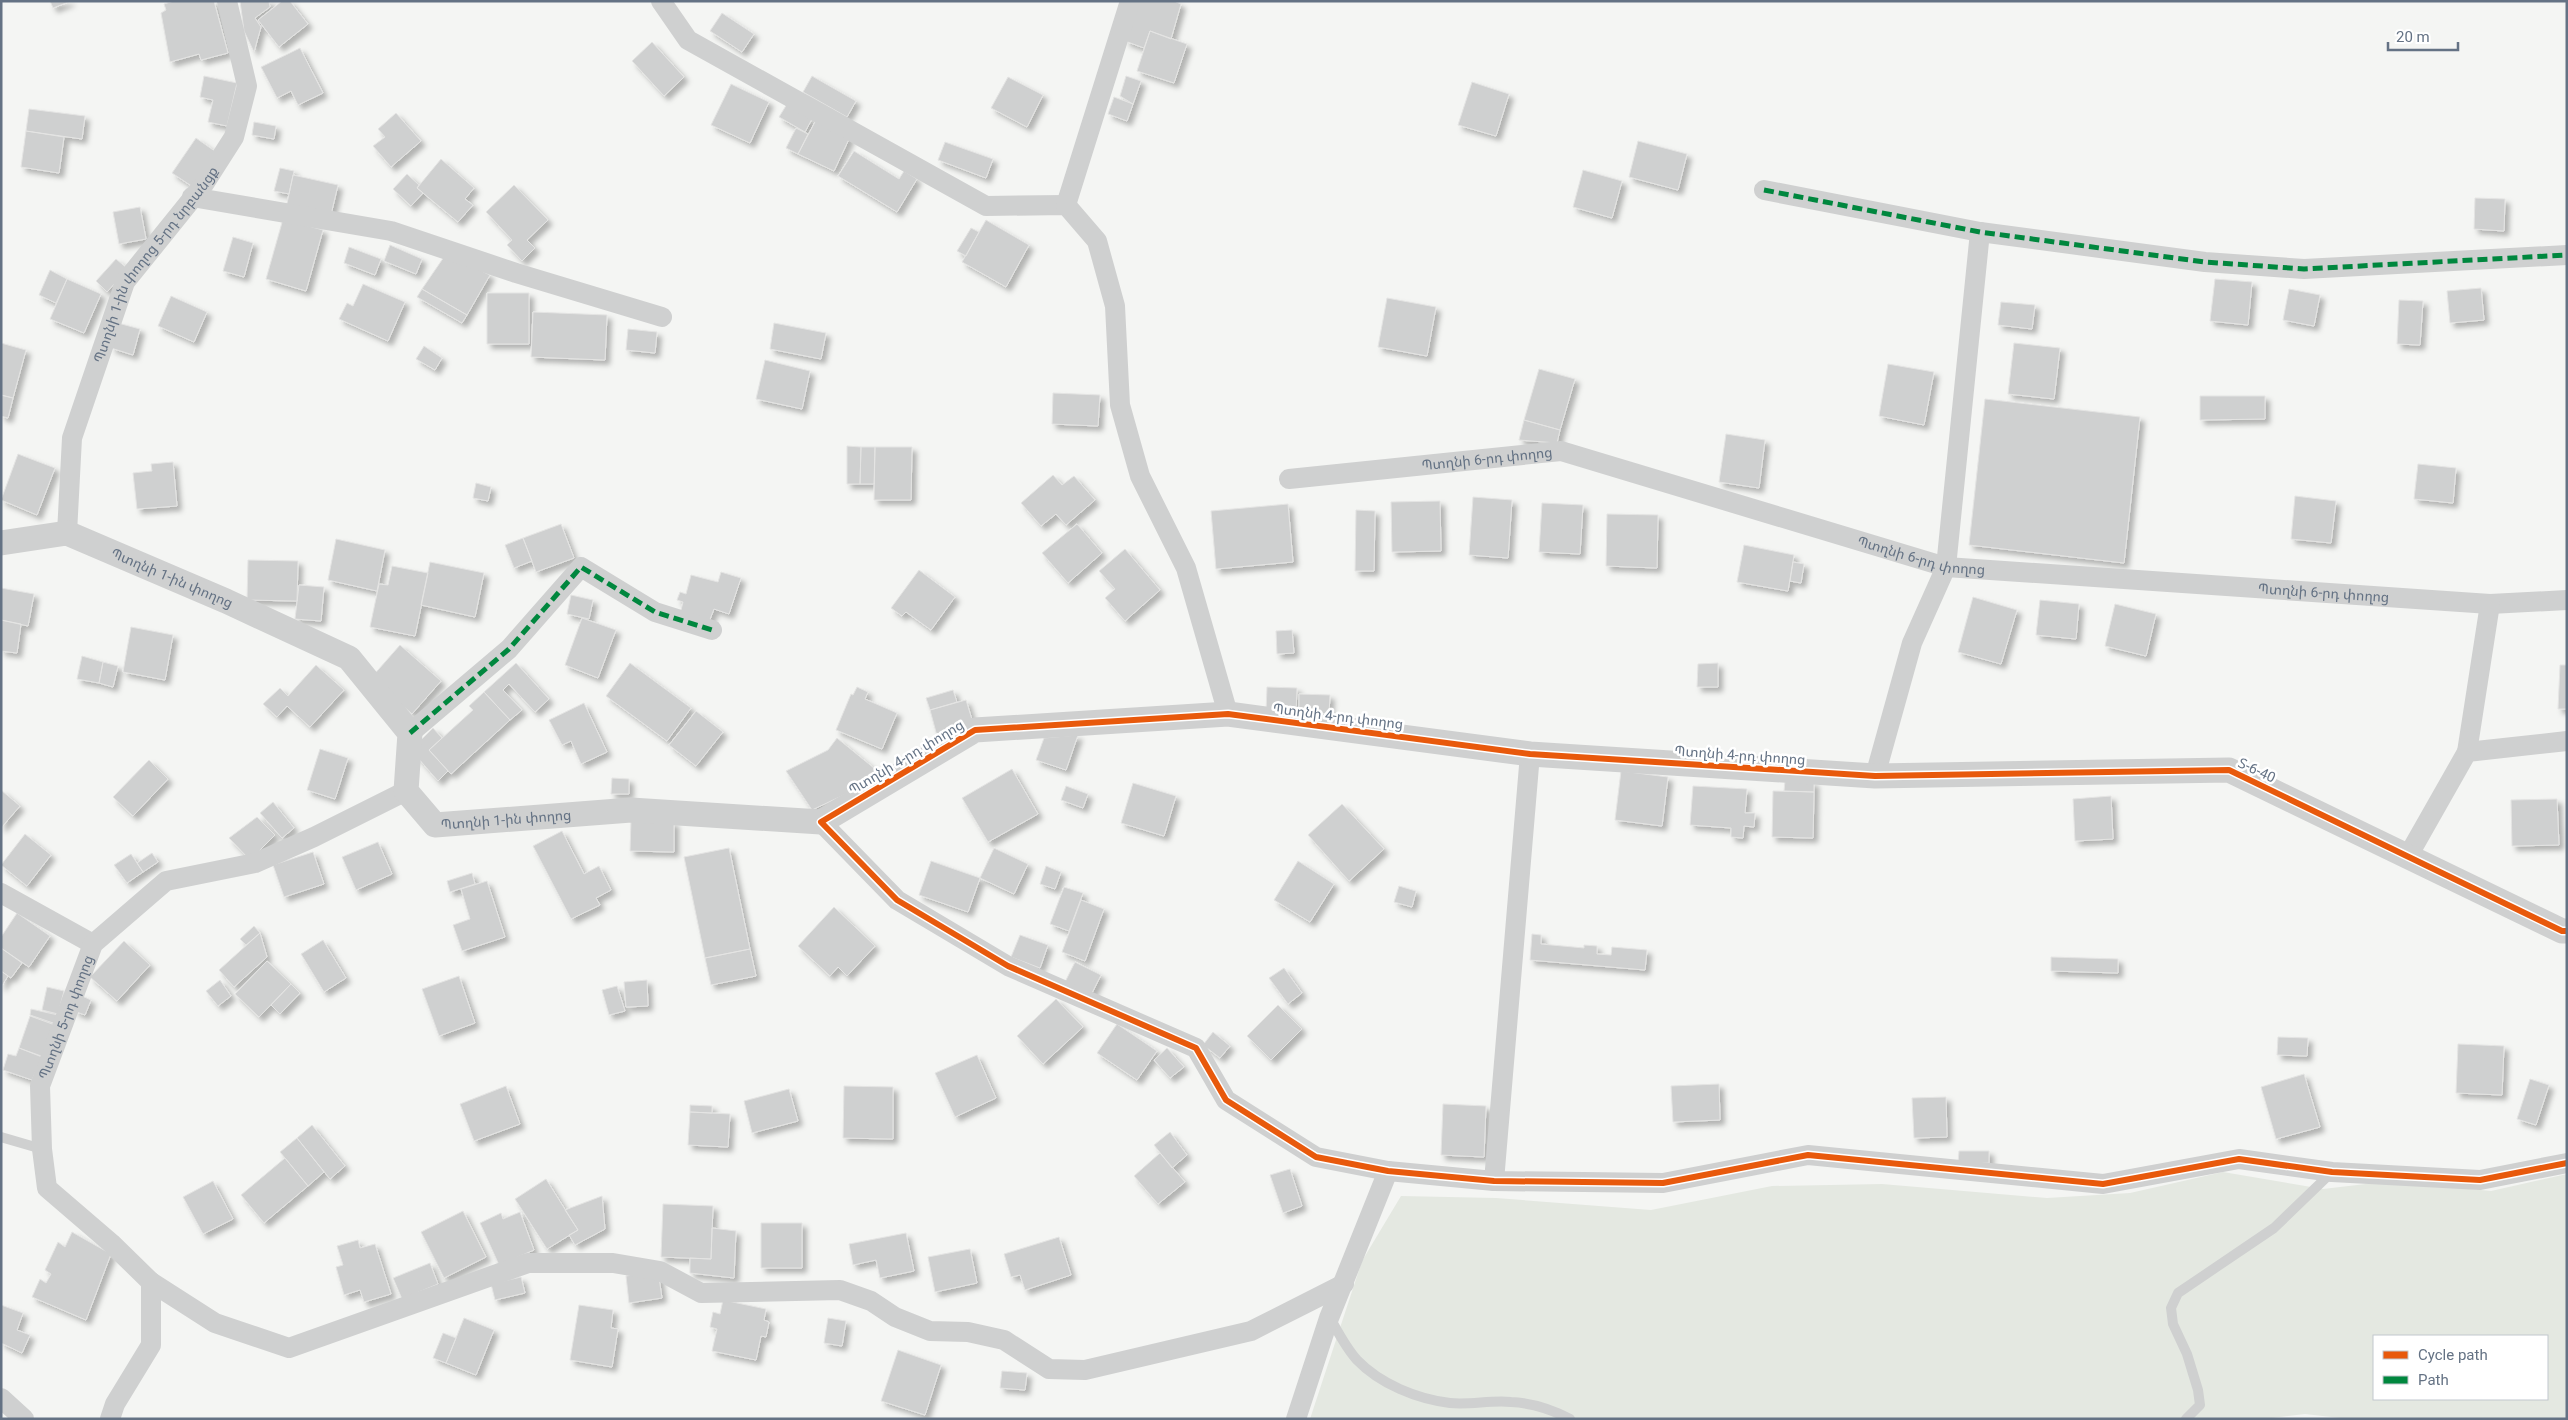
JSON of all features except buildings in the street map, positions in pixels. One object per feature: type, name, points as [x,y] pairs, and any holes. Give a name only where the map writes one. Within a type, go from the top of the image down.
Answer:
[{"type":"street","name":"Պտղնի 1-ին փողոց 5-րդ նրբանցք","points":[[67,533],[72,438],[125,282],[204,184],[234,137],[247,86],[227,1]]},
{"type":"street","points":[[661,1],[688,40],[986,206],[1066,205],[1097,241],[1115,306],[1120,405],[1140,476],[1186,568],[1228,714]]},
{"type":"street","points":[[1066,205],[1130,1]]},
{"type":"street","points":[[1764,190],[1980,232],[2205,262],[2304,269],[2567,255]]},
{"type":"street","points":[[192,197],[391,232],[516,273],[662,317]]},
{"type":"street","points":[[1875,776],[1912,643],[1946,567],[1980,232]]},
{"type":"street","name":"Պտղնի 6-րդ փողոց","points":[[1289,479],[1561,451],[1946,567],[2490,604],[2567,600]]},
{"type":"street","points":[[1,544],[67,533]]},
{"type":"street","name":"Պտղնի 1-ին փողոց","points":[[67,533],[226,601],[349,658],[410,733]]},
{"type":"street","points":[[406,791],[410,733],[509,649],[581,568],[655,612],[712,630]]},
{"type":"street","points":[[2408,856],[2467,752],[2490,604]]},
{"type":"street","name":"Պտղնի 4-րդ փողոց","points":[[821,822],[975,730],[1228,714],[1530,754],[1875,776]]},
{"type":"street","points":[[2467,752],[2567,741]]},
{"type":"street","points":[[1494,1181],[1530,754]]},
{"type":"street","name":"Տ-6-40","points":[[1875,776],[2229,770],[2562,931],[2567,931]]},
{"type":"street","name":"Պտղնի 1-ին փողոց","points":[[406,791],[435,826],[630,810],[821,822]]},
{"type":"street","name":"Պտղնի 5-րդ փողոց","points":[[406,791],[314,837],[255,862],[166,881],[93,944],[40,1086],[42,1150],[47,1188],[111,1243],[151,1282],[215,1323],[289,1348],[528,1263],[613,1263],[660,1271],[701,1293],[840,1290],[871,1301],[895,1317],[930,1331],[968,1332],[1004,1340],[1049,1369],[1085,1370],[1251,1331],[1344,1284]]},
{"type":"street","points":[[821,822],[897,900],[1008,966],[1196,1048],[1226,1100],[1316,1157],[1388,1171],[1494,1181],[1663,1183],[1808,1155],[2103,1184],[2239,1159],[2332,1172],[2480,1180],[2567,1163]]},
{"type":"street","points":[[1,893],[93,944]]},
{"type":"street","points":[[1296,1419],[1329,1318],[1388,1171]]},
{"type":"street","points":[[110,1419],[115,1404],[151,1345],[151,1282]]},
{"type":"street","points":[[1,1398],[24,1419]]},
{"type":"lane","points":[[1,1137],[42,1150]]},
{"type":"lane","points":[[2186,1419],[2200,1405],[2198,1390],[2187,1354],[2173,1324],[2171,1308],[2178,1293],[2274,1228],[2332,1172]]},
{"type":"lane","points":[[1329,1318],[1343,1341],[1363,1365],[1383,1381],[1417,1395],[1450,1403],[1517,1402],[1570,1419]]},
{"type":"shaded area","points":[[2223,1172],[2323,1189],[2391,1181],[2491,1191],[2567,1174],[2567,1419],[2349,1419],[2305,1414],[2264,1419],[1310,1419],[1362,1261],[1401,1196],[1496,1198],[1651,1210],[1772,1186],[1882,1184],[2047,1198],[2130,1193]]},
{"type":"marked path","points":[[1764,190],[1980,232],[2205,262],[2304,269],[2567,255]]},
{"type":"marked path","points":[[410,733],[509,649],[581,567],[655,612],[712,630]]},
{"type":"cycle path","points":[[2567,931],[2562,931],[2229,770],[1875,776],[1530,754],[1228,714],[975,730],[821,822],[897,900],[1008,966],[1196,1048],[1226,1100],[1316,1157],[1388,1171],[1494,1181],[1663,1183],[1808,1155],[2103,1184],[2239,1159],[2332,1172],[2480,1180],[2567,1163]]}]
